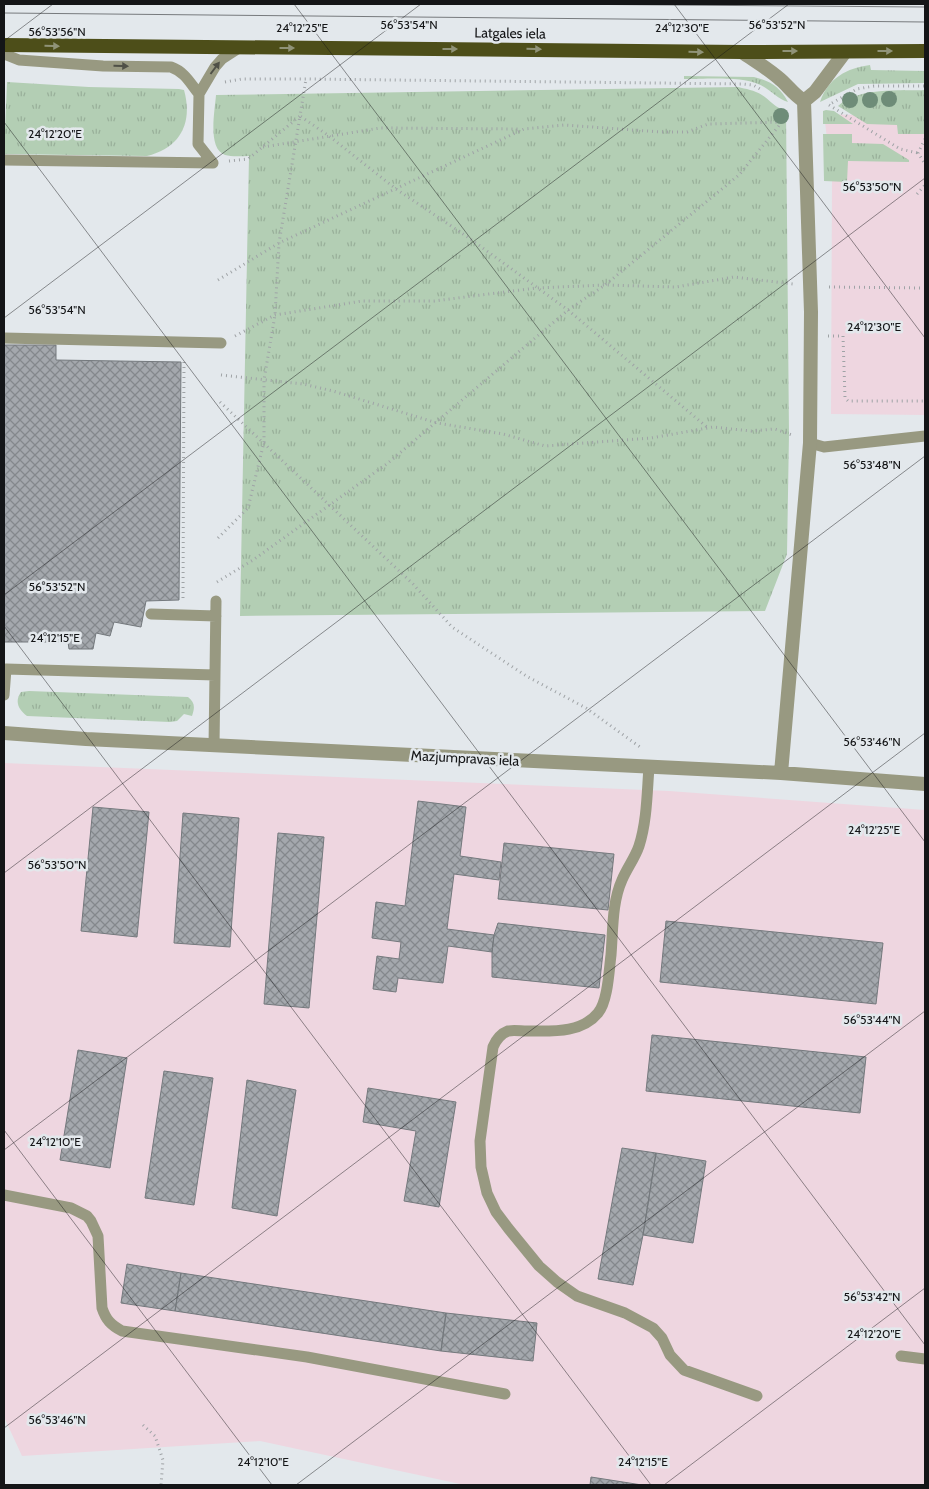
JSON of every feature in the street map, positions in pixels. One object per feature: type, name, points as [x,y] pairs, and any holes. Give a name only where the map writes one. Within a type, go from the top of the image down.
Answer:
[{"type":"highway","name":"Latgales iela","points":[[4,46],[742,52],[925,51]]},
{"type":"street","points":[[742,52],[767,68],[782,81],[804,109],[810,286],[810,443],[781,773]]},
{"type":"street","points":[[804,109],[845,52]]},
{"type":"street","name":"Mazjumpravas iela","points":[[4,733],[214,746],[781,773],[925,784]]},
{"type":"lane","points":[[213,163],[198,144],[199,94],[215,67],[222,59],[238,48]]},
{"type":"lane","points":[[4,54],[19,60],[103,66],[171,67],[180,70],[199,94]]},
{"type":"lane","points":[[4,160],[213,163]]},
{"type":"lane","points":[[4,338],[221,343]]},
{"type":"lane","points":[[810,443],[824,447],[925,436]]},
{"type":"lane","points":[[214,746],[216,601]]},
{"type":"lane","points":[[151,614],[216,616]]},
{"type":"lane","points":[[4,695],[6,669],[215,675]]},
{"type":"lane","points":[[649,767],[643,829],[639,847],[622,879],[616,897],[608,976],[602,1005],[599,1012],[584,1025],[560,1030],[510,1030],[498,1037],[493,1048],[480,1141],[481,1167],[487,1193],[496,1212],[539,1266],[557,1282],[577,1296],[625,1313],[653,1328],[662,1338],[670,1355],[684,1370],[757,1396]]},
{"type":"lane","points":[[4,1195],[71,1208],[81,1212],[91,1221],[98,1236],[102,1308],[105,1318],[112,1326],[122,1331],[307,1357],[505,1394]]},
{"type":"lane","points":[[901,1356],[925,1359]]},
{"type":"path","points":[[220,83],[242,79],[306,79],[743,84],[753,85],[762,90]]},
{"type":"path","points":[[218,538],[248,508],[264,442],[264,380],[275,315],[279,243],[306,79]]},
{"type":"path","points":[[217,582],[253,560],[388,463],[568,310],[605,285],[739,175],[782,122],[804,109],[829,105],[857,89],[874,86],[925,86]]},
{"type":"path","points":[[829,105],[900,149],[918,153],[925,164]]},
{"type":"path","points":[[300,116],[329,136],[396,189],[469,238],[568,310],[708,428]]},
{"type":"path","points":[[213,163],[248,159],[300,116]]},
{"type":"path","points":[[263,147],[296,140],[380,128],[524,129],[564,125],[660,132],[687,132],[708,124],[782,122]]},
{"type":"path","points":[[218,280],[279,243],[524,129]]},
{"type":"path","points":[[918,153],[925,139]]},
{"type":"path","points":[[917,194],[925,185]]},
{"type":"path","points":[[221,343],[275,315],[362,301],[434,301],[536,288],[605,285],[676,287],[734,278],[846,288],[925,288]]},
{"type":"path","points":[[827,336],[843,336],[845,398],[848,400],[925,401]]},
{"type":"path","points":[[176,360],[185,360],[183,615]]},
{"type":"path","points":[[221,376],[302,384],[333,391],[437,423],[503,434],[545,446],[651,438],[708,428],[751,431],[775,429],[810,443]]},
{"type":"path","points":[[220,402],[413,584],[452,627],[528,677],[594,714],[643,748],[649,767]]},
{"type":"path","points":[[143,1425],[155,1436],[163,1460],[161,1485]]},
{"type":"shaded area","points":[[824,114],[925,117],[925,415],[831,414],[832,179]]},
{"type":"shaded area","points":[[4,763],[669,791],[925,810],[925,1485],[465,1485],[260,1441],[22,1456],[4,1417]]},
{"type":"green space","points":[[870,65],[871,70],[925,71],[925,83],[858,84],[820,102],[828,87],[839,76],[862,66]]},
{"type":"green space","points":[[684,76],[754,77],[774,85],[782,92],[788,102],[751,81],[722,78],[684,79]]},
{"type":"green space","points":[[7,82],[184,90],[187,113],[185,123],[182,132],[168,147],[147,156],[4,154]]},
{"type":"green space","points":[[738,87],[759,93],[776,106],[786,110],[789,434],[787,554],[765,611],[240,616],[249,156],[225,155],[219,151],[213,128],[216,95]]},
{"type":"green space","points":[[892,90],[925,90],[925,134],[898,134],[897,125],[867,124],[838,106],[846,100],[868,93]]},
{"type":"green space","points":[[823,111],[834,111],[853,124],[823,124]]},
{"type":"green space","points":[[823,134],[852,134],[852,143],[883,144],[909,160],[909,162],[848,161],[847,182],[824,181]]},
{"type":"green space","points":[[21,692],[188,697],[192,701],[194,708],[192,716],[184,714],[177,721],[170,722],[27,716],[20,708],[18,699]]},
{"type":"building","points":[[4,345],[56,345],[56,360],[181,362],[179,600],[146,601],[141,627],[114,622],[110,636],[96,633],[93,649],[69,649],[68,642],[4,642]]},
{"type":"building","points":[[418,801],[466,807],[460,856],[501,862],[499,880],[454,874],[447,929],[494,935],[492,952],[448,946],[443,983],[398,978],[396,992],[373,989],[377,956],[399,959],[401,942],[372,938],[376,902],[405,906]]},
{"type":"building","points":[[93,807],[149,812],[137,937],[81,931]]},
{"type":"building","points":[[183,813],[239,818],[230,947],[174,943]]},
{"type":"building","points":[[278,833],[324,837],[309,1008],[264,1004]]},
{"type":"building","points":[[504,843],[614,854],[608,910],[498,899]]},
{"type":"building","points":[[666,921],[883,943],[876,1004],[660,982]]},
{"type":"building","points":[[498,923],[605,935],[599,988],[492,977],[492,952]]},
{"type":"building","points":[[652,1035],[866,1057],[860,1113],[646,1091]]},
{"type":"building","points":[[78,1050],[127,1058],[110,1168],[60,1160]]},
{"type":"building","points":[[164,1071],[213,1078],[194,1205],[145,1198]]},
{"type":"building","points":[[247,1080],[296,1090],[277,1216],[232,1208]]},
{"type":"building","points":[[368,1088],[456,1102],[439,1207],[404,1201],[416,1131],[363,1122]]},
{"type":"building","points":[[622,1148],[656,1153],[633,1285],[598,1279]]},
{"type":"building","points":[[656,1153],[706,1161],[693,1243],[643,1235]]},
{"type":"building","points":[[127,1264],[181,1273],[175,1311],[121,1303]]},
{"type":"building","points":[[181,1273],[446,1313],[441,1351],[175,1311]]},
{"type":"building","points":[[446,1313],[537,1323],[533,1361],[441,1351]]},
{"type":"building","points":[[591,1477],[642,1485],[590,1485]]},
{"type":"tram line","points":[[544,4],[925,7]]},
{"type":"tram line","points":[[4,13],[925,22]]}]
